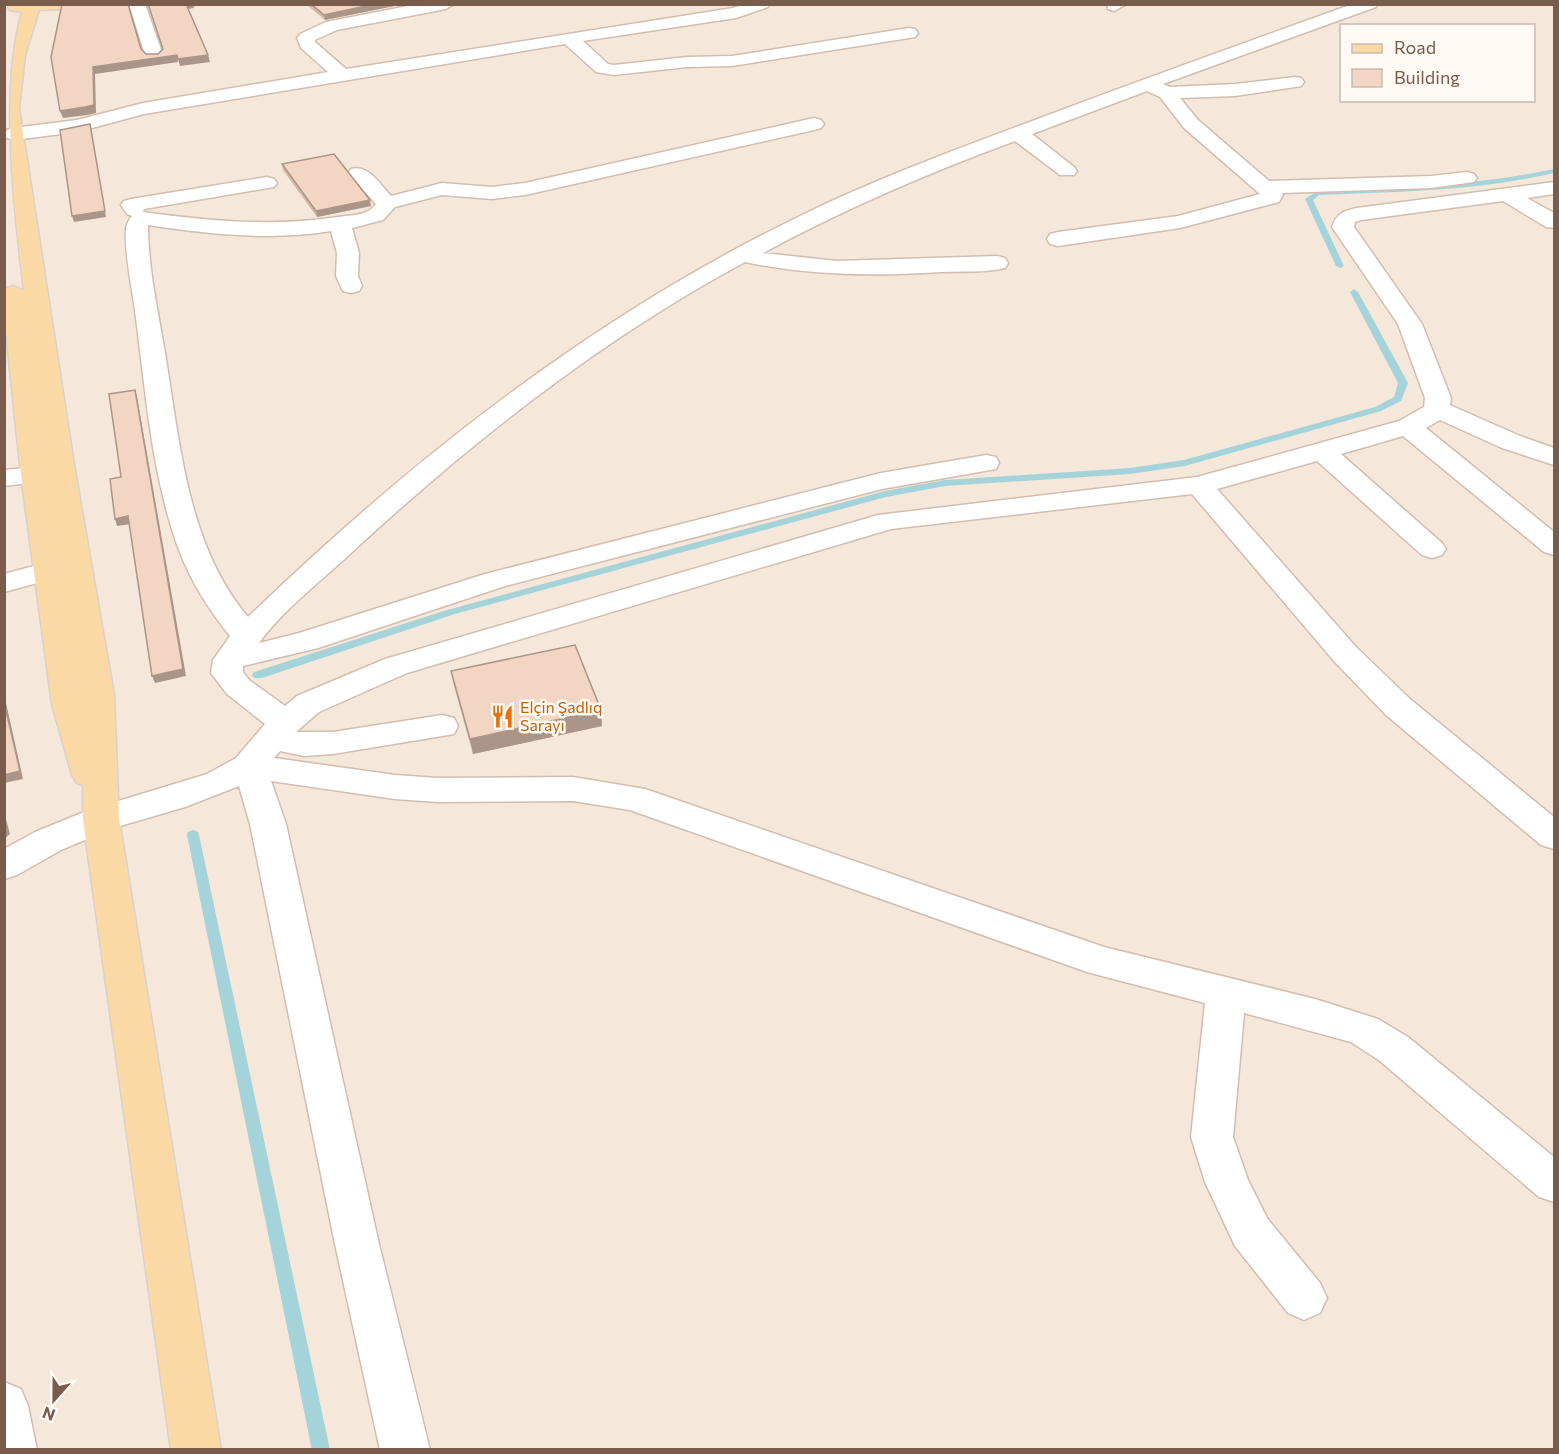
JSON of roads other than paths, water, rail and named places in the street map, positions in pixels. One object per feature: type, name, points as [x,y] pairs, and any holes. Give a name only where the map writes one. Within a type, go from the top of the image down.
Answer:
[{"type":"main road","points":[[6,28],[25,6],[64,4]]},
{"type":"main road","points":[[25,6],[12,71],[10,108],[61,471],[98,695],[101,819],[196,1449]]},
{"type":"main road","points":[[4,214],[35,475],[68,704],[101,819]]},
{"type":"street","points":[[137,4],[154,55]]},
{"type":"street","points":[[342,75],[307,44],[306,38],[332,26],[446,4]]},
{"type":"street","points":[[14,134],[119,123],[143,109],[217,89],[342,75],[736,13],[762,4]]},
{"type":"street","points":[[405,1449],[357,1244],[261,798],[268,742],[238,687],[227,674],[229,660],[247,637],[366,523],[464,439],[550,375],[689,285],[742,255],[874,189],[1016,133],[1157,88],[1260,51],[1370,4]]},
{"type":"street","points":[[569,38],[602,68],[614,70],[687,62],[732,61],[909,33]]},
{"type":"street","points":[[1157,88],[1243,89],[1295,82]]},
{"type":"street","points":[[1058,239],[1180,222],[1238,205],[1272,198],[1273,195],[1191,124],[1157,88]]},
{"type":"street","points":[[217,89],[231,112]]},
{"type":"street","points":[[104,97],[119,123]]},
{"type":"street","points":[[267,183],[131,205],[141,218],[226,228],[340,224],[372,217],[382,212],[387,203],[442,189],[492,193],[525,189],[814,124]]},
{"type":"street","points":[[1016,133],[1034,144],[1067,171]]},
{"type":"street","points":[[358,173],[387,203]]},
{"type":"street","points":[[1264,187],[1431,182],[1554,188]]},
{"type":"street","points":[[1437,410],[1438,398],[1410,324],[1344,227],[1346,218],[1498,185],[1554,222]]},
{"type":"street","points":[[141,218],[136,225],[136,231],[142,278],[167,446],[183,521],[218,600],[247,637]]},
{"type":"street","points":[[340,224],[348,253],[348,276],[351,286]]},
{"type":"street","points":[[742,255],[771,262],[842,269],[997,262]]},
{"type":"street","points":[[4,866],[48,841],[101,819],[201,788],[268,742],[308,704],[396,666],[888,521],[1199,485],[1408,427],[1437,410]]},
{"type":"street","points":[[1437,410],[1511,442],[1554,457]]},
{"type":"street","points":[[1408,427],[1554,546]]},
{"type":"street","points":[[1322,451],[1432,549]]},
{"type":"street","points":[[229,660],[307,641],[495,580],[881,481],[986,463]]},
{"type":"street","points":[[4,478],[35,475]]},
{"type":"street","points":[[1199,485],[1345,654],[1398,706],[1554,836]]},
{"type":"street","points":[[4,583],[49,571]]},
{"type":"street","points":[[268,742],[304,745],[333,743],[442,726]]},
{"type":"street","points":[[268,742],[395,787],[438,790],[573,789],[633,798],[716,825],[1101,961],[1364,1030],[1395,1049],[1554,1183]]},
{"type":"street","points":[[1226,993],[1212,1137],[1227,1182],[1251,1232],[1304,1298]]},
{"type":"street","points":[[4,1406],[12,1449]]},
{"type":"waterway","points":[[1340,266],[1309,199],[1317,193],[1466,186],[1525,178],[1554,171]]},
{"type":"waterway","points":[[258,675],[451,612],[885,494],[945,483],[1130,471],[1185,463],[1378,409],[1398,399],[1403,383],[1354,292]]},
{"type":"waterway","points":[[193,835],[321,1450]]},
{"type":"place","name":"Elçin Şadlıq Sarayı","points":[[502,716]]}]
